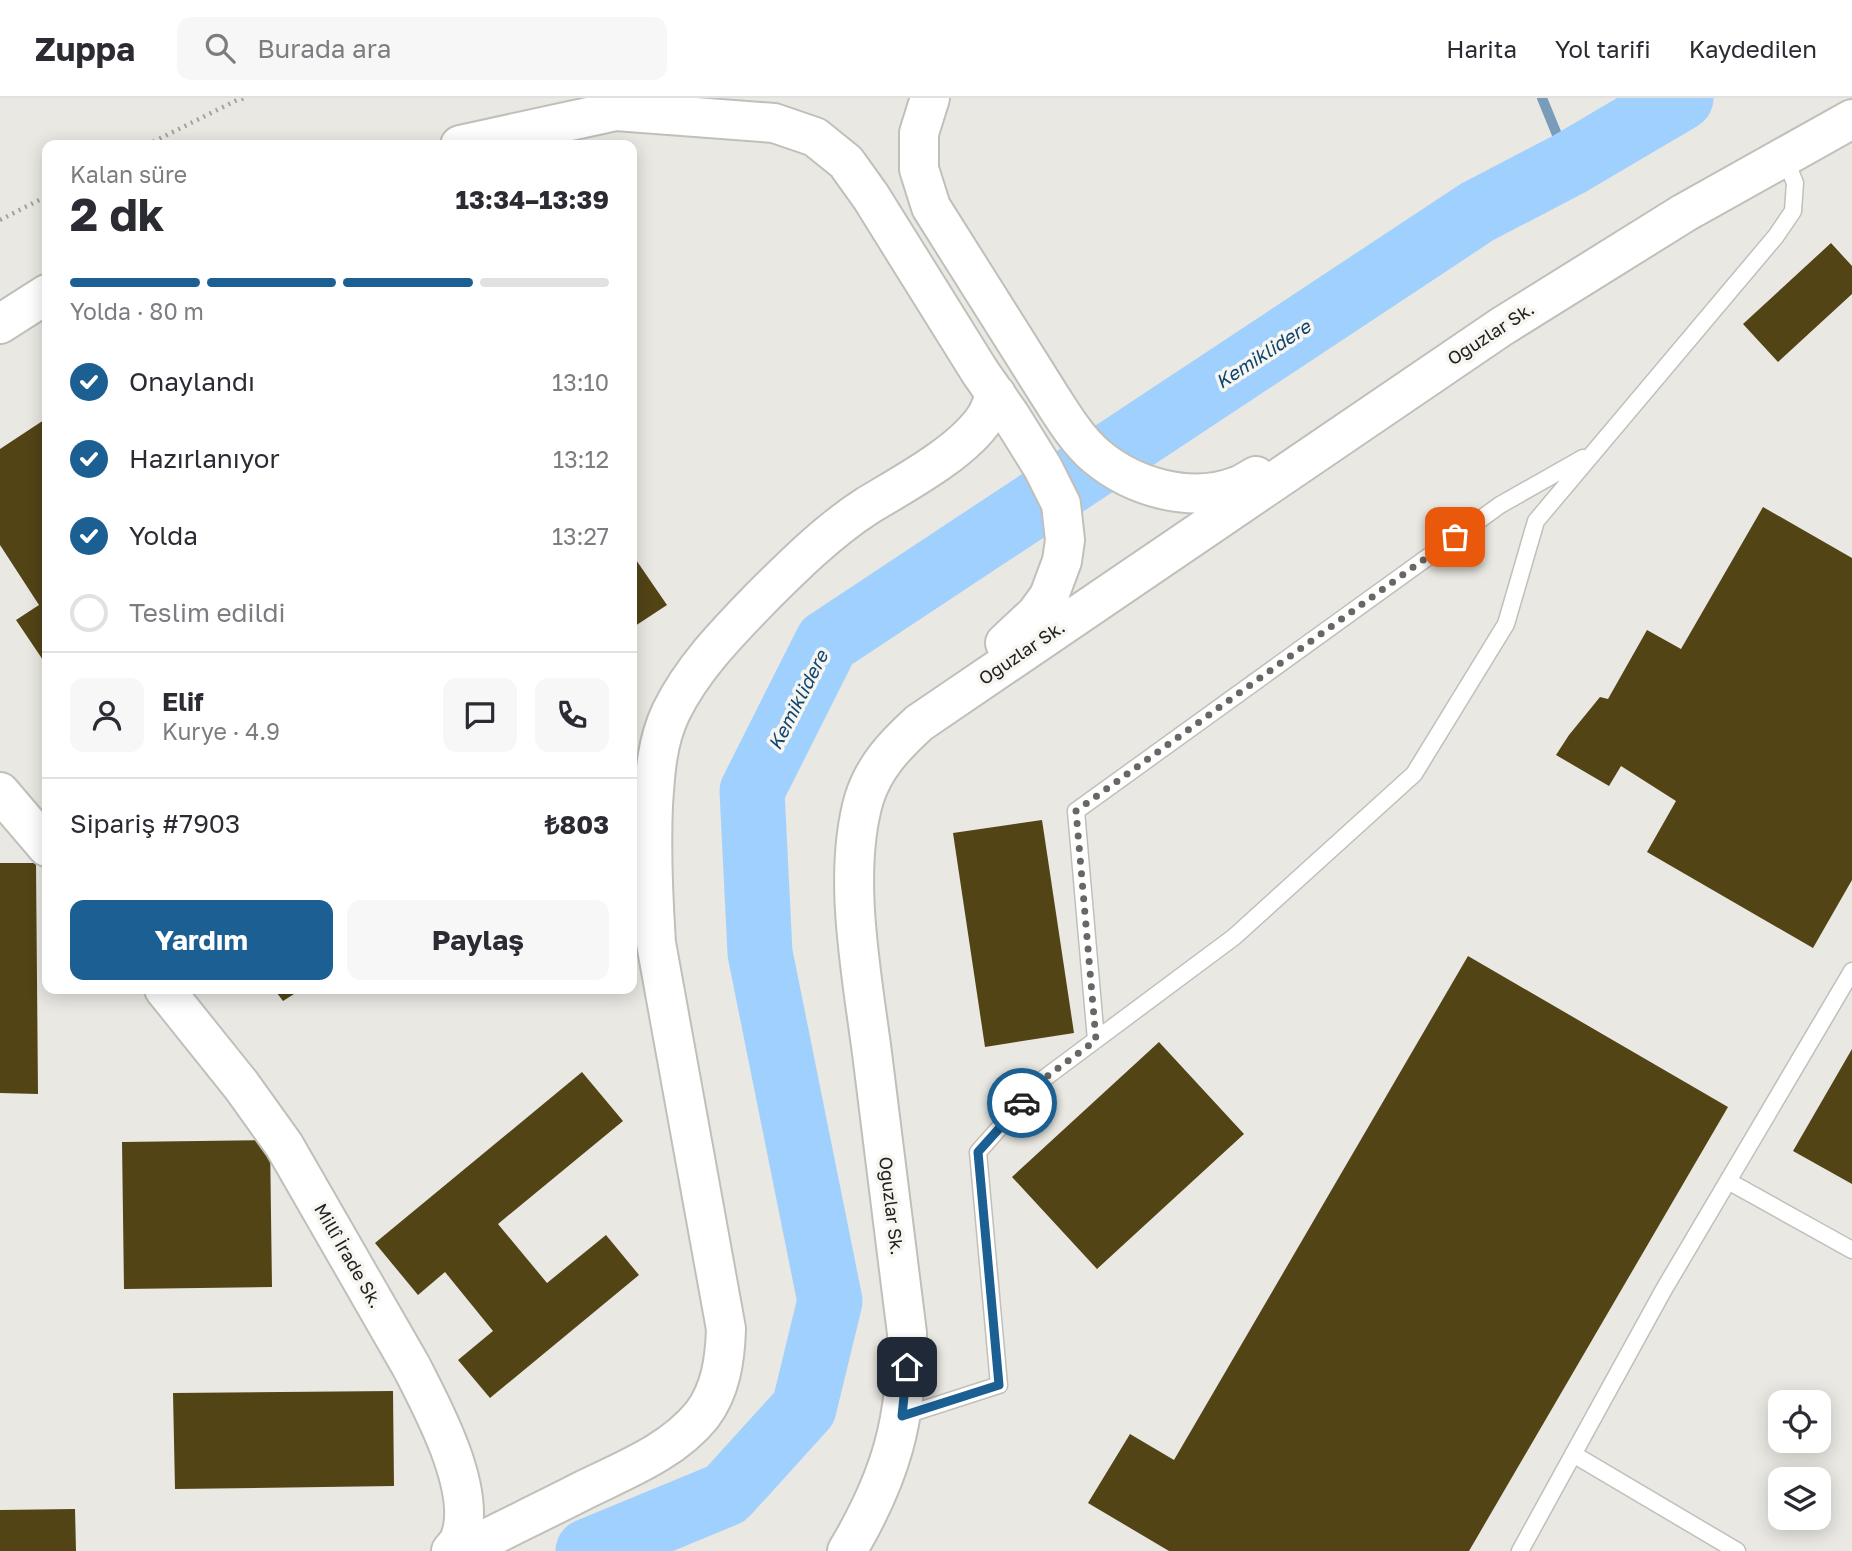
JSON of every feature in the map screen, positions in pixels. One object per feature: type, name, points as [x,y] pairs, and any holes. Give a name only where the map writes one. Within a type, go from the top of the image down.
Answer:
[{"type":"street","points":[[511,140],[551,136],[616,111],[664,98]]},
{"type":"street","points":[[930,98],[919,133],[919,169],[931,207],[1070,425],[1094,454],[1123,476],[1148,486],[1192,492],[1215,492],[1238,486],[1424,378]]},
{"type":"street","points":[[616,111],[774,122],[815,137],[846,162],[1043,468],[1061,504],[1065,540],[1062,561],[1049,596],[1036,614],[919,723]]},
{"type":"street","name":"Oğuzlar Sk.","points":[[847,1551],[881,1485],[896,1441],[902,1416],[907,1367],[907,1333],[859,944],[855,870],[856,839],[863,801],[883,759],[919,723],[1424,378],[1684,213],[1852,119]]},
{"type":"street","points":[[0,324],[42,297]]},
{"type":"street","points":[[462,1551],[666,1447],[685,1433],[704,1413],[722,1374],[725,1319],[656,943],[652,832],[655,770],[671,713],[692,675],[736,624],[794,565],[857,513],[956,449],[986,416],[1003,405]]},
{"type":"street","points":[[0,792],[42,841]]},
{"type":"street","name":"Millî İrade Sk.","points":[[168,994],[241,1084],[284,1145],[428,1400],[452,1453],[462,1491],[463,1527],[460,1539],[451,1551]]},
{"type":"lane","points":[[902,1416],[999,1385],[978,1152],[1042,1080],[1234,937],[1414,774],[1506,624],[1536,521],[1776,236],[1793,211],[1795,183],[1784,156]]},
{"type":"lane","points":[[1096,1040],[1076,811],[1500,505],[1594,452]]},
{"type":"lane","points":[[1520,1551],[1663,1291],[1852,971]]},
{"type":"lane","points":[[1728,1181],[1852,1251]]},
{"type":"lane","points":[[1573,1454],[1737,1551]]},
{"type":"path","points":[[157,140],[245,98]]},
{"type":"path","points":[[0,220],[42,199]]},
{"type":"building","points":[[1831,243],[1852,266],[1852,294],[1778,362],[1743,324]]},
{"type":"building","points":[[42,421],[42,659],[16,620],[39,605],[0,545],[0,449]]},
{"type":"building","points":[[1763,507],[1852,558],[1852,880],[1813,948],[1647,852],[1676,801],[1621,766],[1609,786],[1556,755],[1600,697],[1608,699],[1647,630],[1681,649]]},
{"type":"building","points":[[637,561],[667,605],[637,625]]},
{"type":"building","points":[[1042,820],[1074,1033],[985,1047],[953,833]]},
{"type":"building","points":[[0,863],[36,863],[38,1094],[0,1093]]},
{"type":"building","points":[[1468,956],[1728,1107],[1469,1551],[1169,1551],[1088,1503],[1130,1434],[1174,1460]]},
{"type":"building","points":[[278,994],[294,994],[283,1001]]},
{"type":"building","points":[[1159,1042],[1244,1134],[1097,1269],[1012,1177]]},
{"type":"building","points":[[1852,1049],[1852,1184],[1793,1151]]},
{"type":"building","points":[[582,1072],[623,1121],[498,1224],[547,1283],[606,1235],[639,1275],[490,1398],[458,1360],[493,1331],[445,1272],[418,1295],[375,1243]]},
{"type":"building","points":[[270,1140],[272,1287],[124,1289],[122,1142]]},
{"type":"building","points":[[393,1391],[394,1486],[175,1489],[173,1393]]},
{"type":"building","points":[[75,1509],[76,1551],[0,1551],[0,1510]]},
{"type":"waterway","points":[[1542,98],[1569,164]]},
{"type":"waterway","name":"Kemiklidere","points":[[588,1551],[726,1494],[804,1408],[830,1301],[760,953],[752,791],[827,642],[1477,212],[1569,164],[1681,98]]},
{"type":"way so far","points":[[1022,1103],[1042,1080],[1096,1040],[1076,811],[1455,537]]},
{"type":"route","points":[[907,1367],[902,1416],[999,1385],[978,1152],[1022,1103]]}]
